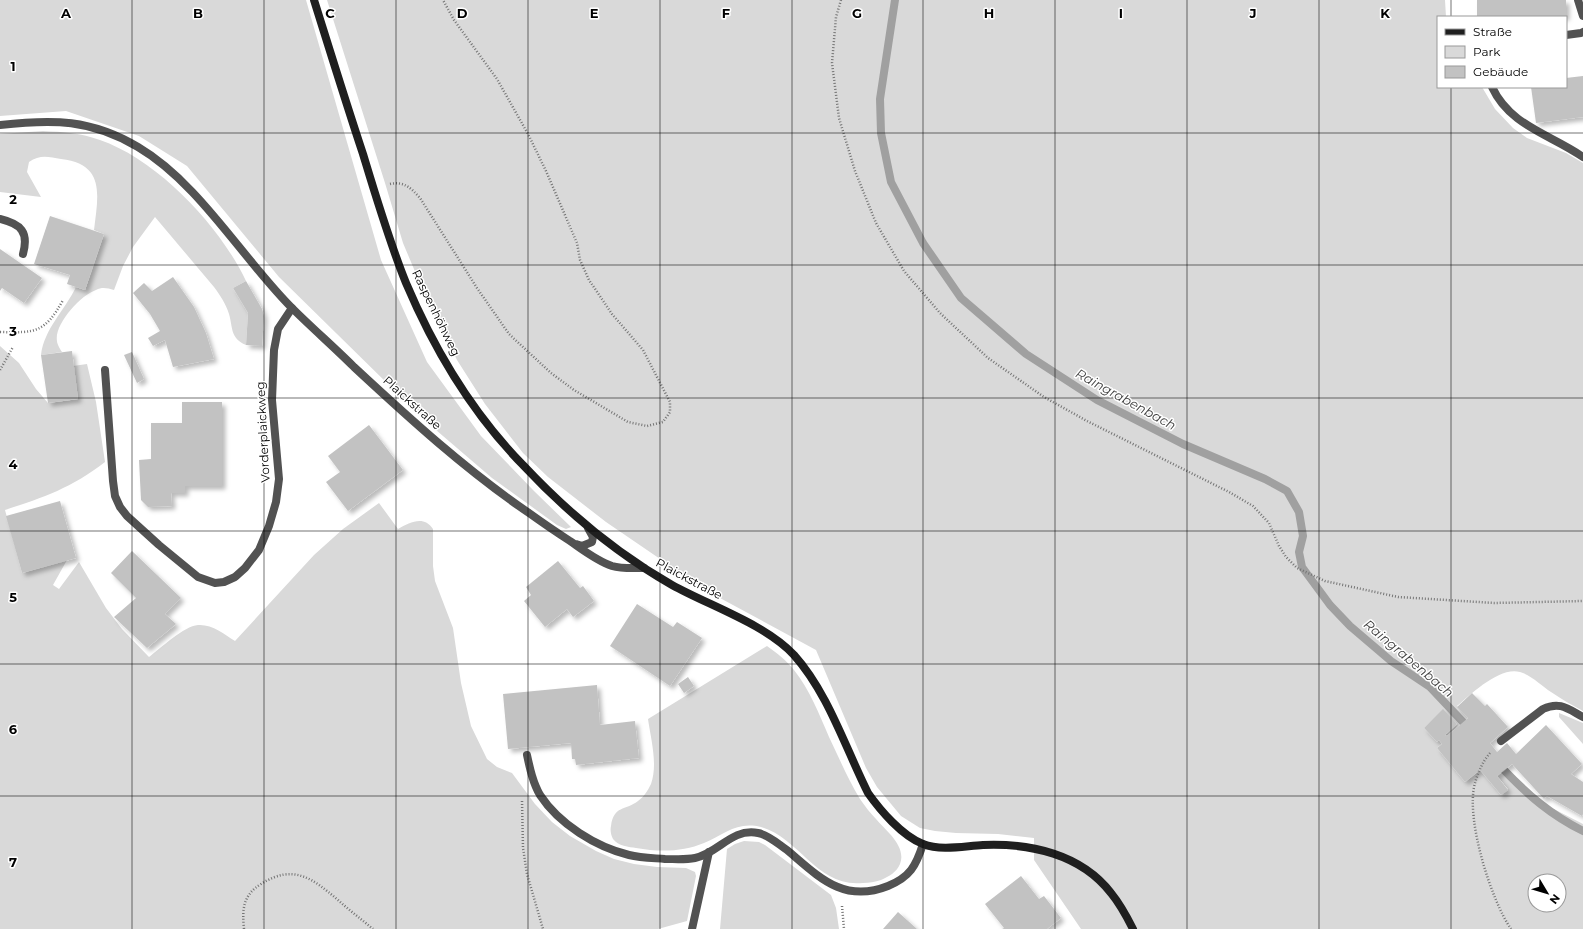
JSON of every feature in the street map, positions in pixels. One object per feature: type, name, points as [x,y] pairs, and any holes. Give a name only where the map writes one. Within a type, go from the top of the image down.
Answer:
[{"type":"street","name":"Raspenhöhweg","points":[[314,0],[389,237],[406,284],[443,358],[467,397],[522,465],[588,528],[644,568]]},
{"type":"street","points":[[1578,0],[1583,16]]},
{"type":"street","points":[[1567,35],[1583,32]]},
{"type":"street","points":[[1492,88],[1496,97],[1507,111],[1524,124],[1583,157]]},
{"type":"street","name":"Plaickstraße","points":[[0,125],[58,121],[77,123],[100,129],[138,146],[176,176],[197,198],[292,308],[434,440],[496,490],[582,550],[612,566],[622,568],[644,568],[674,586],[778,640],[805,668],[817,687],[868,793],[893,822],[910,836],[923,844]]},
{"type":"street","points":[[0,219],[15,223],[21,228],[25,241],[23,254]]},
{"type":"street","name":"Vorderplaickweg","points":[[105,370],[115,496],[120,507],[159,545],[198,577],[215,583],[224,582],[235,577],[245,568],[259,550],[269,526],[276,502],[279,479],[272,400],[274,350],[278,329],[292,308]]},
{"type":"street","points":[[571,542],[582,546],[592,542],[593,537],[588,528]]},
{"type":"street","points":[[1501,741],[1550,705],[1556,704],[1583,717]]},
{"type":"street","points":[[527,755],[530,771],[540,795],[555,812],[570,826],[589,839],[617,852],[630,856],[647,858],[696,858],[709,852],[726,840],[742,834],[759,833],[780,844],[822,880],[847,890],[861,892],[883,888],[899,881],[908,874],[919,856],[923,844],[945,847],[995,844],[1015,845],[1037,849],[1073,861],[1088,870],[1112,893],[1133,929]]},
{"type":"street","points":[[692,929],[709,852]]},
{"type":"path","points":[[373,188],[397,183],[410,187],[420,198],[477,288],[509,334],[551,373],[574,390],[628,422],[647,426],[663,422],[670,412],[670,402],[643,350],[612,314],[589,280],[580,260],[577,243],[546,171],[528,134],[497,79],[454,20],[443,0]]},
{"type":"path","points":[[841,0],[836,17],[832,63],[839,118],[855,171],[876,223],[904,271],[940,313],[988,358],[1044,397],[1086,422],[1229,492],[1253,506],[1269,522],[1279,546],[1297,568],[1325,581],[1398,597],[1494,603],[1583,601]]},
{"type":"path","points":[[0,332],[31,332],[42,328],[50,321],[63,300]]},
{"type":"path","points":[[0,370],[12,347]]},
{"type":"path","points":[[1501,741],[1483,763],[1475,783],[1473,813],[1485,870],[1511,929]]},
{"type":"path","points":[[522,797],[522,848],[527,874],[543,929]]},
{"type":"path","points":[[244,929],[244,904],[254,888],[273,878],[285,875],[298,875],[316,882],[373,929]]},
{"type":"green space","points":[[0,0],[306,0],[381,260],[427,362],[481,436],[571,527],[566,529],[557,525],[492,478],[436,430],[279,277],[187,166],[139,136],[66,111],[0,116]]},
{"type":"green space","points":[[327,0],[1445,0],[1446,16],[1437,16],[1437,88],[1483,88],[1495,109],[1513,128],[1527,138],[1566,153],[1583,163],[1583,711],[1555,695],[1528,676],[1520,672],[1512,671],[1504,673],[1486,682],[1457,706],[1468,718],[1447,736],[1445,735],[1457,724],[1443,710],[1424,728],[1437,742],[1439,740],[1442,744],[1437,748],[1465,782],[1480,770],[1501,795],[1508,789],[1497,776],[1507,768],[1536,797],[1548,806],[1583,824],[1583,929],[1081,929],[1034,860],[1034,838],[998,834],[935,831],[920,828],[901,816],[877,787],[866,768],[816,650],[707,591],[606,522],[548,477],[523,453],[485,404],[457,360],[427,300],[403,243]]},
{"type":"green space","points":[[43,131],[79,134],[100,140],[122,150],[144,163],[165,179],[204,217],[235,260],[246,281],[233,288],[248,313],[246,345],[235,336],[228,310],[216,290],[155,217],[133,247],[123,266],[114,290],[100,288],[90,293],[76,304],[64,319],[57,334],[58,345],[62,352],[41,355],[50,328],[76,287],[85,290],[104,234],[94,230],[97,205],[96,184],[86,167],[76,162],[41,157],[33,159],[29,162],[27,172],[41,197],[0,192],[0,134]]},
{"type":"green space","points":[[0,346],[19,363],[36,389],[48,403],[78,399],[73,366],[87,364],[96,402],[105,462],[81,479],[57,491],[5,510],[22,573],[67,560],[53,585],[59,589],[79,562],[106,608],[122,629],[149,657],[166,643],[192,626],[208,626],[235,641],[314,555],[343,529],[379,503],[398,529],[412,522],[425,522],[433,529],[433,566],[435,581],[453,628],[461,683],[471,726],[487,759],[497,767],[512,773],[535,804],[552,822],[570,836],[596,851],[614,859],[634,864],[657,867],[686,868],[695,872],[696,876],[687,921],[658,929],[0,929]]},
{"type":"green space","points":[[767,646],[785,660],[800,678],[814,702],[829,737],[860,799],[898,845],[901,857],[899,867],[895,872],[881,880],[863,883],[847,882],[833,878],[809,861],[787,841],[775,833],[761,827],[738,827],[704,843],[679,850],[653,850],[630,847],[621,845],[613,839],[611,832],[612,819],[617,811],[640,799],[646,793],[651,784],[654,760],[648,719]]},
{"type":"green space","points":[[1559,713],[1583,723],[1583,744],[1559,717]]},
{"type":"green space","points":[[744,841],[759,842],[765,845],[831,895],[836,908],[839,929],[720,929],[727,849]]},
{"type":"building","points":[[1477,0],[1566,0],[1566,16],[1477,16]]},
{"type":"building","points":[[1583,76],[1583,117],[1536,123],[1531,88],[1567,88],[1567,78]]},
{"type":"building","points":[[50,216],[104,234],[85,290],[67,284],[70,275],[34,264]]},
{"type":"building","points":[[0,249],[42,278],[24,303],[2,288],[0,291]]},
{"type":"building","points":[[173,277],[194,307],[206,333],[214,359],[173,367],[165,340],[153,346],[148,338],[160,331],[150,314],[133,293],[144,283],[152,291]]},
{"type":"building","points":[[246,281],[262,309],[264,316],[262,346],[246,345],[248,313],[233,288]]},
{"type":"building","points":[[72,351],[78,399],[48,403],[41,355]]},
{"type":"building","points":[[132,352],[144,379],[137,383],[124,355]]},
{"type":"building","points":[[182,402],[222,402],[222,486],[185,486],[185,493],[171,493],[172,506],[148,507],[141,500],[139,460],[151,459],[151,423],[182,423]]},
{"type":"building","points":[[369,425],[403,470],[348,511],[326,482],[340,472],[328,456]]},
{"type":"building","points":[[60,501],[76,558],[22,573],[6,516]]},
{"type":"building","points":[[132,551],[181,598],[165,614],[176,624],[147,648],[114,617],[136,598],[111,573]]},
{"type":"building","points":[[558,561],[580,588],[583,586],[594,601],[573,617],[567,609],[545,627],[524,601],[531,595],[526,587]]},
{"type":"building","points":[[637,604],[673,627],[677,622],[702,638],[670,686],[610,646]]},
{"type":"building","points":[[688,677],[694,686],[684,693],[678,684]]},
{"type":"building","points":[[597,685],[600,725],[635,721],[639,758],[576,765],[575,759],[572,759],[571,743],[508,749],[503,694]]},
{"type":"building","points":[[1472,693],[1485,706],[1487,704],[1508,727],[1490,743],[1497,752],[1507,743],[1516,754],[1546,725],[1582,764],[1571,774],[1583,782],[1582,816],[1547,796],[1544,799],[1512,764],[1497,776],[1508,790],[1501,795],[1480,770],[1465,782],[1437,748],[1442,744],[1439,740],[1437,742],[1424,728],[1443,709],[1457,724],[1445,735],[1447,736],[1468,718],[1457,707]]},
{"type":"building","points":[[1021,876],[1039,899],[1044,896],[1061,918],[1047,929],[1002,929],[1004,928],[985,904]]},
{"type":"building","points":[[898,912],[917,929],[883,929]]},
{"type":"waterway","name":"Raingrabenbach","points":[[895,0],[880,99],[881,133],[891,182],[923,243],[961,298],[1026,354],[1097,400],[1183,444],[1265,479],[1287,491],[1299,512],[1303,536],[1299,552],[1302,567],[1330,605],[1350,626],[1391,661],[1430,687],[1463,722]]},
{"type":"waterway","name":"Raingrabenbach","points":[[1504,770],[1522,788],[1551,812],[1583,831]]}]
